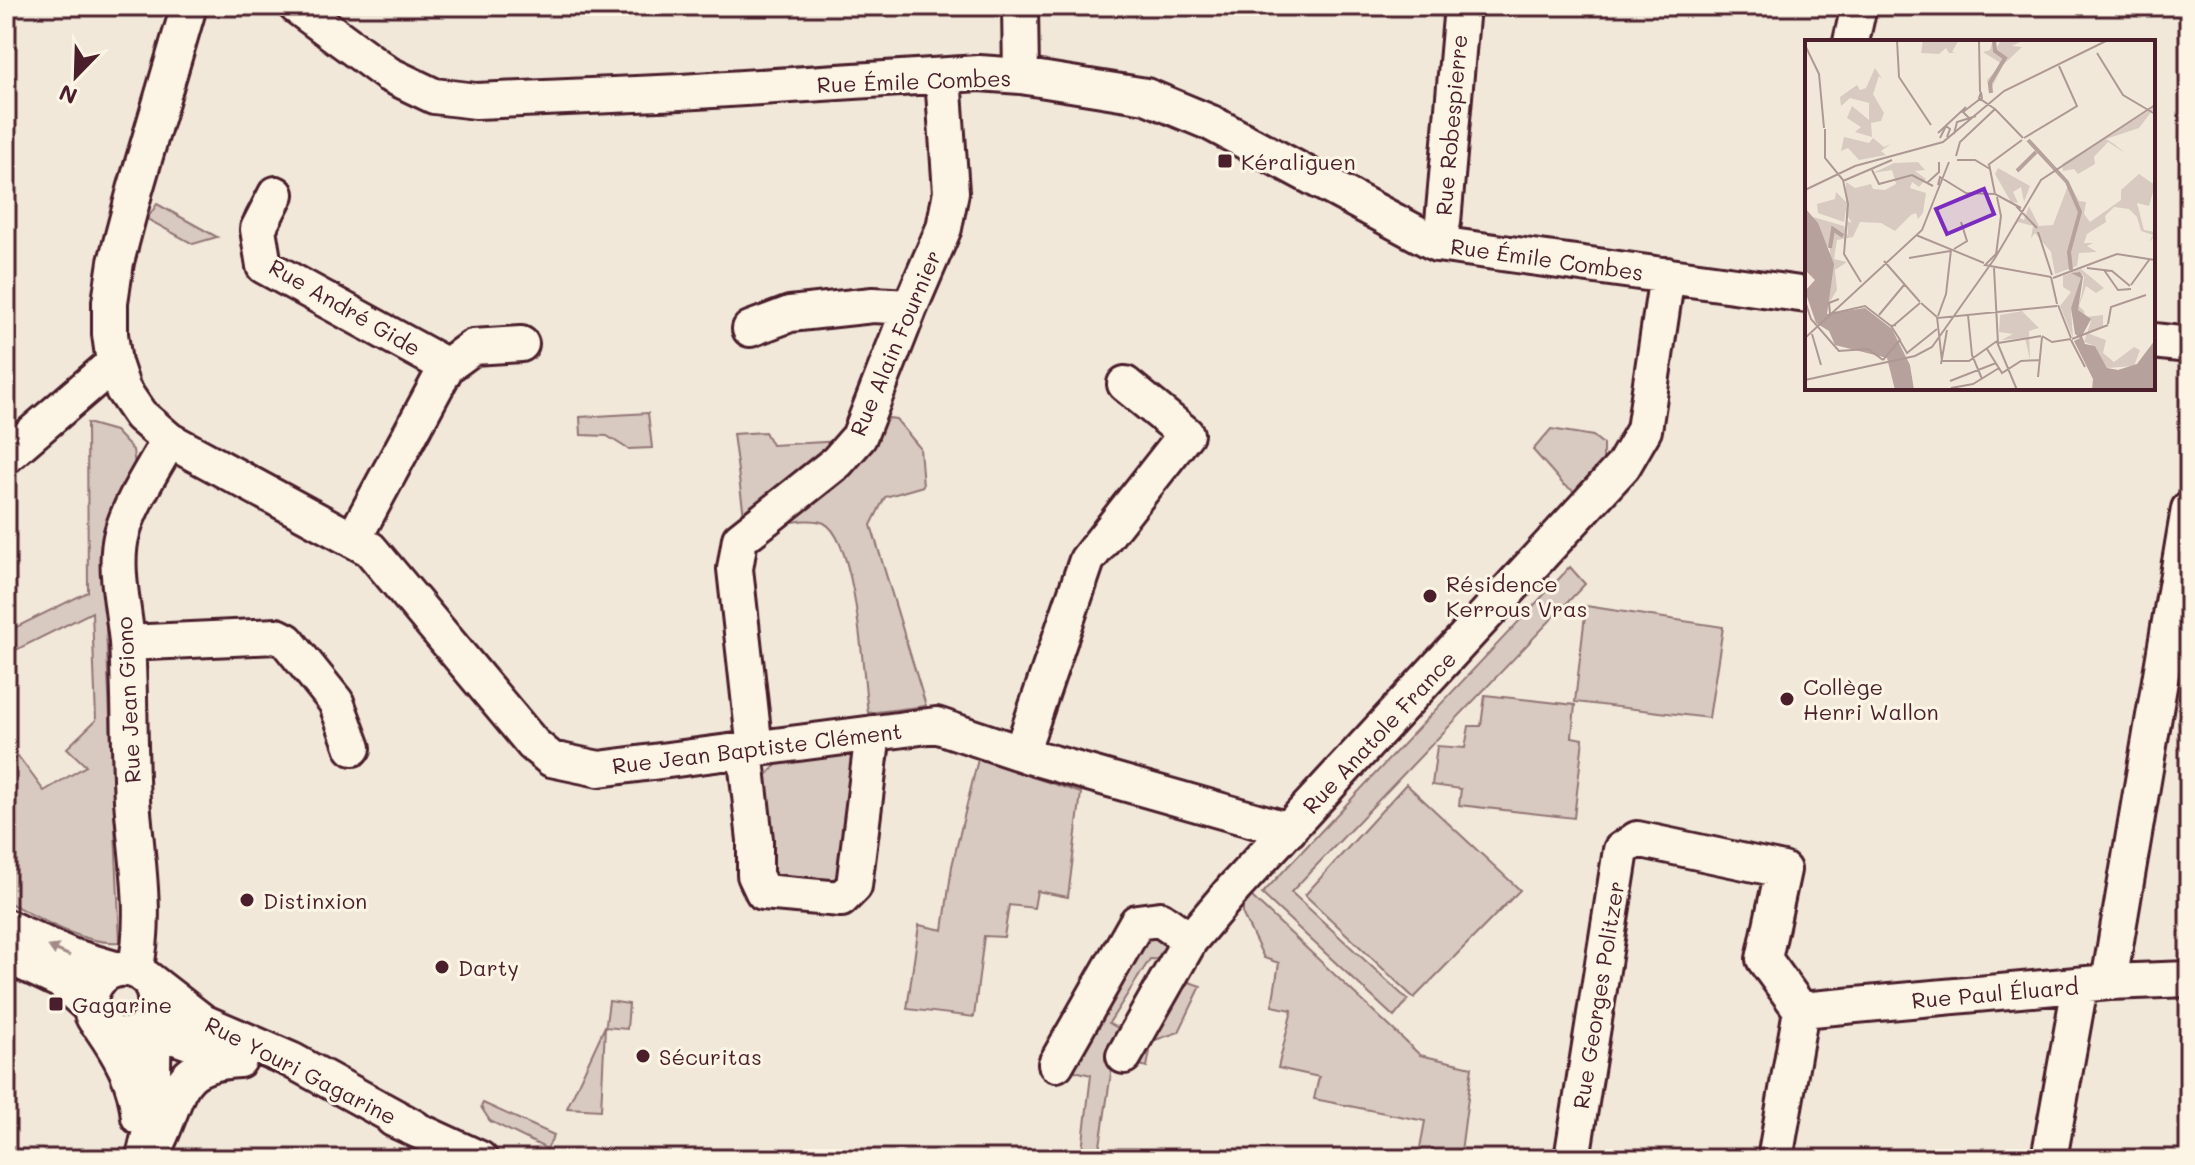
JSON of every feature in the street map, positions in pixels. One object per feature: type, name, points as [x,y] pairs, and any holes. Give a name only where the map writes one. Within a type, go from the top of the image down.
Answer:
[{"type":"street","name":"Rue Émile Combes","points":[[296,6],[388,74],[434,96],[462,99],[681,92],[979,73],[1021,76],[1146,96],[1211,123],[1437,244],[1805,295]]},
{"type":"street","points":[[1020,6],[1021,76]]},
{"type":"street","name":"Rue Robespierre","points":[[1437,244],[1443,222],[1462,6]]},
{"type":"street","points":[[1851,40],[1859,6]]},
{"type":"street","name":"Rue Jean Baptiste Clément","points":[[189,8],[116,262],[110,302],[114,363],[123,390],[140,415],[169,440],[370,549],[533,744],[551,759],[599,769],[936,725],[1021,753],[1289,830]]},
{"type":"street","name":"Rue Alain Fournier","points":[[873,733],[854,886],[841,899],[763,892],[755,875],[750,750],[735,569],[740,539],[837,462],[859,437],[944,228],[951,192],[943,77]]},
{"type":"street","name":"Rue André Gide","points":[[276,194],[258,229],[264,266],[447,366]]},
{"type":"street","name":"Rue Anatole France","points":[[1124,1056],[1190,940],[1623,466],[1644,430],[1667,275]]},
{"type":"street","points":[[750,329],[790,314],[873,305],[910,307]]},
{"type":"street","points":[[2155,341],[2189,345]]},
{"type":"street","name":"Rue André Gide","points":[[353,540],[447,366],[473,347],[521,344]]},
{"type":"street","points":[[6,456],[114,363]]},
{"type":"street","points":[[1021,753],[1087,560],[1186,434],[1125,384]]},
{"type":"street","name":"Rue Jean Giono","points":[[143,1159],[153,1115],[141,1000],[127,643],[119,553],[128,515],[169,440]]},
{"type":"street","points":[[2049,1159],[2094,984],[2189,509]]},
{"type":"street","points":[[127,643],[277,636],[287,641],[336,702],[353,748]]},
{"type":"street","name":"Rue Georges Politzer","points":[[1572,1159],[1621,850],[1637,839],[1783,870],[1764,959],[1801,1010]]},
{"type":"street","points":[[1056,1064],[1137,922],[1160,919],[1190,940]]},
{"type":"street","name":"Rue Youri Gagarine","points":[[6,927],[71,956],[141,1000],[203,1022],[291,1060],[415,1128],[480,1159]]},
{"type":"street","points":[[6,955],[61,981],[95,1017],[117,1036],[141,1000],[106,973],[94,985],[95,1017],[120,1054],[131,1077],[138,1106],[143,1159]]},
{"type":"street","name":"Rue Paul Éluard","points":[[1801,1010],[2094,984],[2189,979]]},
{"type":"street","name":"Rue Youri Gagarine","points":[[141,1000],[167,1034],[415,1128]]},
{"type":"street","points":[[1775,1159],[1801,1010]]},
{"type":"street","points":[[143,1159],[170,1117],[183,1081],[195,1069],[213,1061],[239,1060]]},
{"type":"shaded area","points":[[157,204],[217,237],[193,244],[147,219]]},
{"type":"shaded area","points":[[648,413],[652,448],[628,449],[607,436],[581,435],[580,417]]},
{"type":"shaded area","points":[[889,418],[896,419],[920,448],[923,486],[885,497],[871,525],[926,706],[868,713],[851,581],[835,535],[824,523],[813,520],[775,525],[845,471]]},
{"type":"shaded area","points":[[87,423],[115,431],[133,450],[135,466],[102,538],[120,942],[92,940],[77,935],[6,901],[6,768],[18,756],[44,791],[86,766],[67,748],[96,720],[92,612],[6,655],[6,632],[88,592]]},
{"type":"shaded area","points":[[1551,429],[1593,436],[1603,444],[1603,464],[1578,494],[1563,484],[1533,450]]},
{"type":"shaded area","points":[[765,432],[772,445],[842,441],[744,516],[733,434]]},
{"type":"shaded area","points":[[1570,567],[1585,584],[1291,892],[1408,1000],[1394,1017],[1262,894]]},
{"type":"shaded area","points":[[1586,606],[1723,627],[1709,718],[1575,702]]},
{"type":"shaded area","points":[[1485,695],[1575,705],[1572,737],[1583,739],[1574,818],[1459,805],[1461,789],[1432,785],[1437,746],[1465,748],[1469,726],[1481,726]]},
{"type":"shaded area","points":[[848,752],[855,757],[844,873],[832,885],[769,877],[762,789],[766,776],[777,764]]},
{"type":"shaded area","points":[[978,759],[1081,793],[1068,897],[1037,891],[1034,908],[1009,905],[1004,937],[984,936],[974,1017],[907,1009],[919,925],[943,930],[952,866]]},
{"type":"shaded area","points":[[1406,784],[1520,890],[1414,998],[1305,895]]},
{"type":"shaded area","points":[[1251,896],[1420,1055],[1472,1067],[1460,1159],[1418,1159],[1425,1121],[1314,1099],[1319,1077],[1278,1068],[1292,1010],[1272,1006],[1279,963],[1264,958],[1243,915],[1243,906]]},
{"type":"shaded area","points":[[1160,934],[1171,947],[1165,960],[1150,959],[1109,1023],[1129,1034],[1111,1073],[1098,1159],[1081,1159],[1091,1075],[1067,1069],[1146,936]]},
{"type":"shaded area","points":[[1183,980],[1201,986],[1179,1032],[1152,1041],[1147,1067],[1140,1065],[1135,1059]]},
{"type":"shaded area","points":[[609,1001],[629,1004],[627,1029],[605,1027],[601,1110],[567,1108],[606,1024]]},
{"type":"shaded area","points":[[483,1103],[554,1135],[547,1149],[490,1121],[481,1107]]},
{"type":"place","name":"Kéraliguen","points":[[1225,161]]},
{"type":"place","name":"Résidence Kerrous Vras","points":[[1430,596]]},
{"type":"place","name":"Collège Henri Wallon","points":[[1787,699]]},
{"type":"place","name":"Distinxion","points":[[247,900]]},
{"type":"place","name":"Darty","points":[[442,967]]},
{"type":"place","name":"Gagarine","points":[[56,1004]]},
{"type":"place","name":"Sécuritas","points":[[643,1056]]}]
